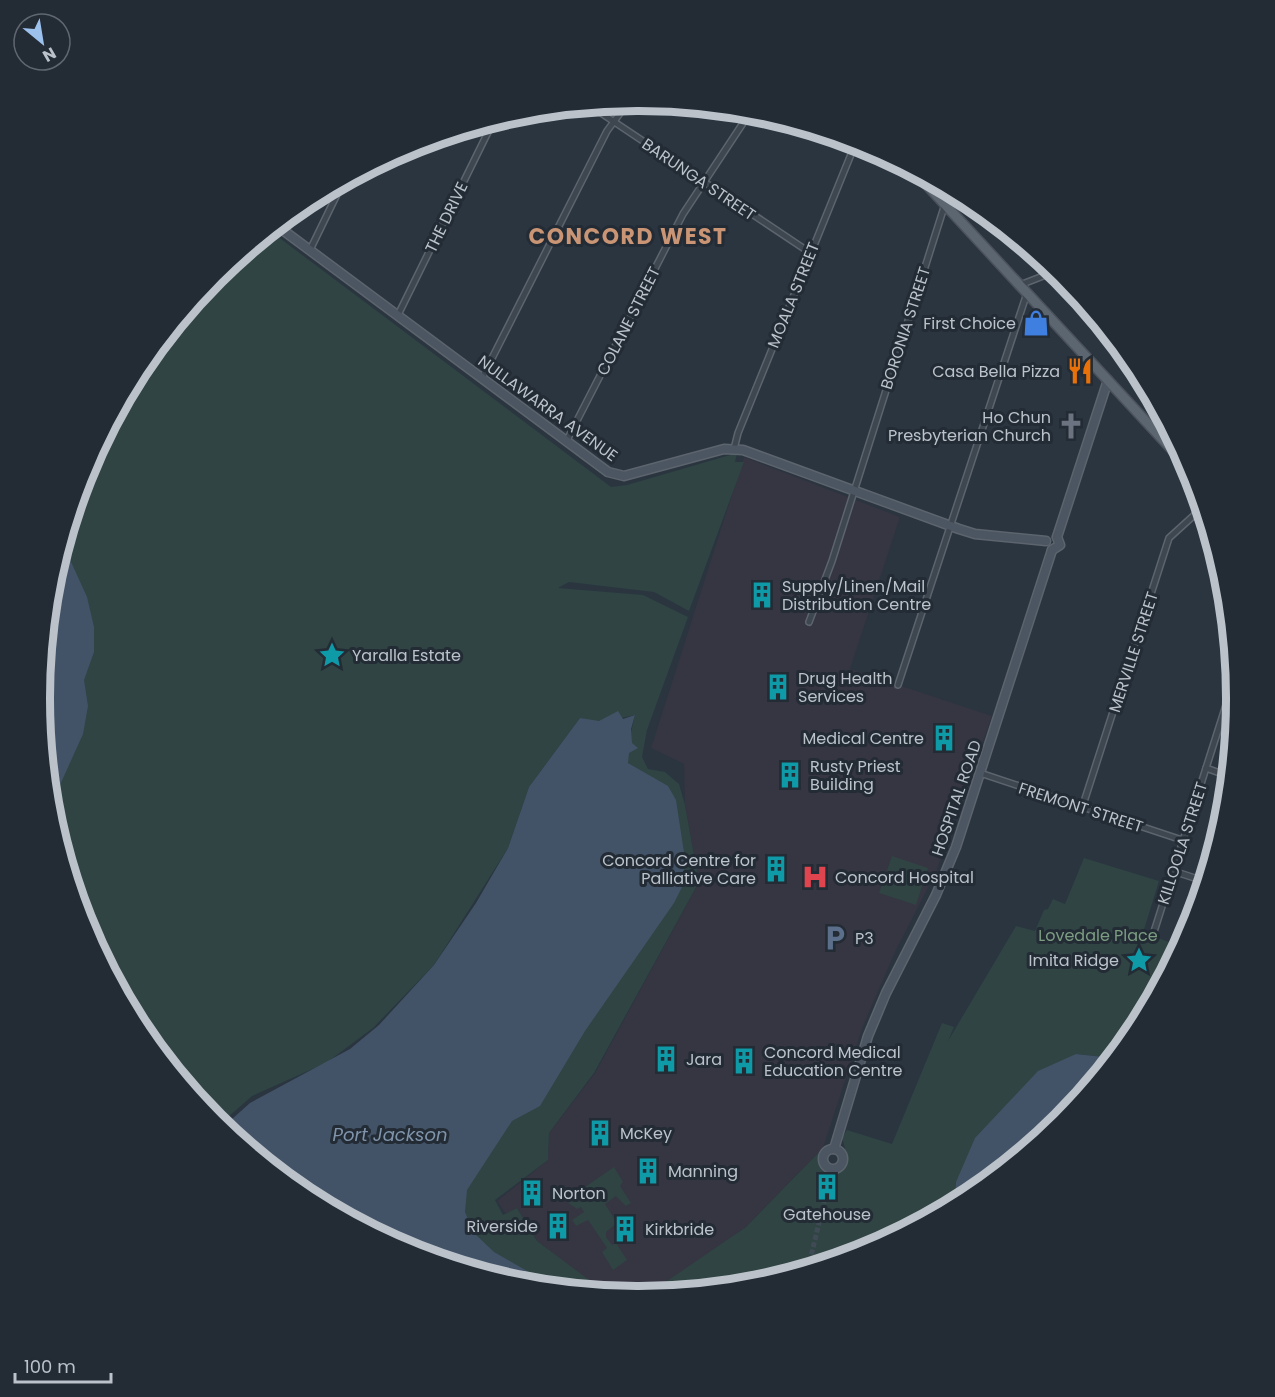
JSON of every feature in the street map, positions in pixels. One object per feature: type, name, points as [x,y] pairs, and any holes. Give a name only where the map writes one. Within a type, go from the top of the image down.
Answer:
[{"type":"main road","points":[[929,187],[1168,446]]},
{"type":"main road","name":"NULLAWARRA AVENUE","points":[[283,230],[609,472],[624,476],[724,449],[735,449],[756,453],[852,491],[975,534],[1046,541]]},
{"type":"main road","points":[[1057,537],[1050,536],[1046,541],[1047,547],[1052,550],[1059,545],[1057,537],[1108,380]]},
{"type":"main road","name":"HOSPITAL ROAD","points":[[834,1149],[853,1078],[868,1036],[886,993],[946,873],[1052,550]]},
{"type":"street","points":[[482,378],[622,111]]},
{"type":"street","name":"BARUNGA STREET","points":[[599,112],[809,252]]},
{"type":"street","name":"COLANE STREET","points":[[566,442],[683,214],[745,121]]},
{"type":"street","name":"THE DRIVE","points":[[398,315],[489,130]]},
{"type":"street","name":"MOALA STREET","points":[[735,449],[738,433],[809,252],[852,151]]},
{"type":"street","points":[[309,250],[337,193]]},
{"type":"street","points":[[945,204],[949,200]]},
{"type":"street","name":"BORONIA STREET","points":[[809,622],[832,561],[852,491],[945,204]]},
{"type":"street","points":[[898,685],[952,526],[1024,289],[1046,276]]},
{"type":"street","name":"MERVILLE STREET","points":[[1082,808],[1169,538],[1195,514]]},
{"type":"street","name":"KILLOOLA STREET","points":[[1152,938],[1226,706]]},
{"type":"street","points":[[1206,768],[1220,773]]},
{"type":"street","name":"FREMONT STREET","points":[[980,773],[1182,840]]},
{"type":"street","points":[[1173,871],[1197,879]]},
{"type":"shaded area","name":"Concord Hospital","points":[[744,457],[900,517],[850,669],[992,716],[936,872],[895,952],[863,1026],[823,1148],[746,1227],[662,1285],[599,1285],[593,1284],[537,1241],[517,1208],[506,1214],[497,1201],[548,1160],[549,1133],[595,1073],[699,882],[685,805],[684,764],[651,748]]},
{"type":"green space","name":"Yaralla Estate","points":[[276,235],[611,487],[627,485],[737,453],[735,462],[744,462],[689,611],[654,592],[569,582],[558,588],[643,595],[688,617],[647,730],[642,757],[648,769],[665,772],[679,784],[699,882],[594,1073],[549,1133],[548,1160],[495,1200],[503,1215],[517,1208],[537,1241],[595,1285],[513,1273],[462,1229],[462,1186],[651,777],[628,763],[627,749],[635,715],[599,723],[580,718],[529,787],[508,848],[434,965],[373,1028],[326,1063],[252,1096],[227,1118],[195,1086],[149,1025],[128,993],[94,924],[70,851],[61,813],[52,747],[61,732],[59,594],[70,546],[94,473],[128,404],[171,341],[222,283]]},
{"type":"green space","points":[[892,856],[928,868],[916,905],[879,893]]},
{"type":"green space","name":"Lovedale Place","points":[[1084,858],[1159,881],[1143,933],[1172,943],[1147,993],[1103,1057],[1076,1054],[956,1182],[955,1193],[898,1226],[863,1242],[790,1266],[714,1281],[661,1285],[746,1227],[823,1148],[818,1156],[821,1168],[833,1174],[843,1170],[848,1159],[842,1138],[847,1130],[892,1144],[942,1023],[954,1027],[948,1041],[1016,926],[1035,931],[1044,910],[1048,909],[1053,899],[1065,904]]},
{"type":"green space","points":[[614,1167],[623,1182],[620,1186],[631,1203],[626,1206],[616,1196],[605,1204],[617,1223],[606,1232],[606,1237],[612,1245],[616,1243],[627,1260],[613,1270],[602,1252],[607,1248],[588,1220],[576,1226],[572,1220],[584,1212],[581,1207],[577,1209],[568,1203],[588,1191],[585,1187]]},
{"type":"water","points":[[68,555],[87,597],[94,627],[94,652],[84,680],[88,706],[83,734],[57,791],[51,737],[51,660],[61,584]]},
{"type":"water","name":"Port Jackson","points":[[618,711],[623,719],[635,715],[631,729],[632,743],[638,748],[629,753],[628,763],[668,786],[676,800],[685,859],[683,885],[674,903],[585,1031],[540,1106],[512,1121],[467,1190],[465,1212],[474,1233],[494,1252],[536,1277],[448,1255],[377,1226],[343,1208],[280,1165],[230,1121],[250,1103],[350,1049],[379,1025],[434,965],[476,903],[508,848],[529,787],[580,718],[599,721]]},
{"type":"water","points":[[1076,1054],[1103,1057],[1080,1086],[1025,1141],[955,1193],[956,1182],[975,1138],[1038,1071]]},
{"type":"tunnel","points":[[810,1260],[832,1168]]},
{"type":"place","name":"First Choice","points":[[1036,323]]},
{"type":"place","name":"Casa Bella Pizza","points":[[1080,371]]},
{"type":"place","name":"Ho Chun Presbyterian Church","points":[[1071,426]]},
{"type":"place","name":"Supply/Linen/Mail Distribution Centre","points":[[762,595]]},
{"type":"place","name":"Yaralla Estate","points":[[332,655]]},
{"type":"place","name":"Drug Health Services","points":[[778,687]]},
{"type":"place","name":"Medical Centre","points":[[944,738]]},
{"type":"place","name":"Rusty Priest Building","points":[[790,775]]},
{"type":"place","name":"Concord Centre for Palliative Care","points":[[776,869]]},
{"type":"place","name":"Concord Hospital","points":[[815,877]]},
{"type":"place","name":"P3","points":[[835,938]]},
{"type":"place","name":"Imita Ridge","points":[[1139,960]]},
{"type":"place","name":"Jara","points":[[666,1059]]},
{"type":"place","name":"Concord Medical Education Centre","points":[[744,1061]]},
{"type":"place","name":"McKey","points":[[600,1133]]},
{"type":"place","name":"Manning","points":[[648,1171]]},
{"type":"place","name":"Gatehouse","points":[[827,1187]]},
{"type":"place","name":"Norton","points":[[532,1193]]},
{"type":"place","name":"Riverside","points":[[558,1226]]},
{"type":"place","name":"Kirkbride","points":[[625,1229]]},
{"type":"district","name":"CONCORD WEST","points":[[628,236]]}]
